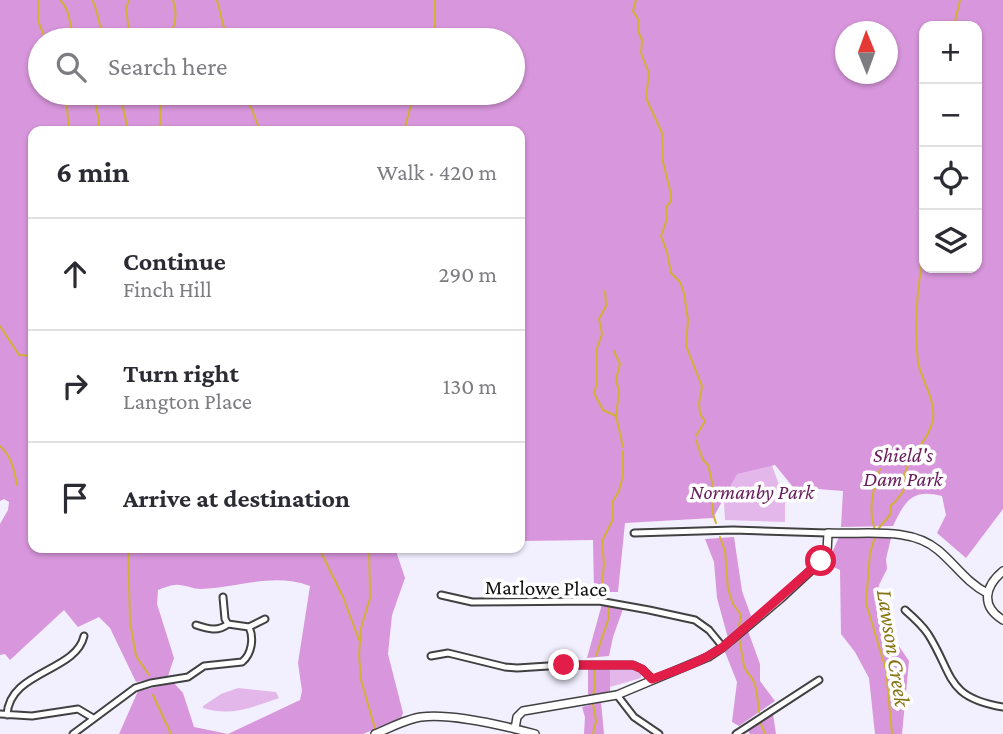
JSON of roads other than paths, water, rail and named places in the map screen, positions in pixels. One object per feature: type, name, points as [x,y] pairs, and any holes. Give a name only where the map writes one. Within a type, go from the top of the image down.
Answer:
[{"type":"street","points":[[634,533],[733,530],[917,537],[937,550],[987,593]]},
{"type":"street","points":[[515,729],[517,717],[523,711],[617,695],[708,657],[821,561],[827,552],[828,533]]},
{"type":"street","points":[[1003,571],[989,586],[987,593],[992,610],[1003,620]]},
{"type":"street","name":"Marlowe Place","points":[[441,595],[472,602],[599,601],[659,612],[695,620],[704,625],[723,647]]},
{"type":"street","points":[[223,597],[228,624]]},
{"type":"street","points":[[905,610],[929,636],[949,677],[958,688],[972,699],[1003,707]]},
{"type":"street","points":[[196,625],[207,629],[221,629],[228,624],[249,627],[265,619]]},
{"type":"street","points":[[73,734],[135,688],[188,677],[204,666],[242,662],[247,658],[252,644],[249,627]]},
{"type":"street","points":[[84,636],[82,645],[69,657],[26,683],[13,695],[4,714],[32,716],[78,709],[93,718]]},
{"type":"street","points":[[431,656],[448,653],[517,668],[633,665],[642,669],[652,679]]},
{"type":"street","points":[[736,734],[818,680]]},
{"type":"street","points":[[617,695],[642,725],[659,734]]},
{"type":"street","points":[[375,734],[420,717],[438,716],[535,734]]},
{"type":"waterway","points":[[38,0],[38,21],[41,28]]},
{"type":"waterway","points":[[60,0],[68,14],[71,28]]},
{"type":"waterway","points":[[92,0],[100,28]]},
{"type":"waterway","points":[[128,28],[126,8],[129,0]]},
{"type":"waterway","points":[[173,0],[173,28]]},
{"type":"waterway","points":[[217,0],[224,28]]},
{"type":"waterway","points":[[434,28],[435,0]]},
{"type":"waterway","points":[[636,0],[633,11],[638,19],[638,31],[642,40],[641,53],[649,73],[646,98],[662,133],[663,162],[671,194],[661,236],[671,273],[680,282],[684,293],[688,320],[686,346],[702,386],[699,403],[700,414],[705,421],[696,436]]},
{"type":"waterway","name":"Lawson Creek","points":[[955,21],[960,0]]},
{"type":"waterway","points":[[66,105],[69,126]]},
{"type":"waterway","points":[[96,105],[98,126]]},
{"type":"waterway","points":[[123,105],[127,126]]},
{"type":"waterway","points":[[159,126],[160,105]]},
{"type":"waterway","points":[[250,105],[258,126]]},
{"type":"waterway","points":[[405,126],[411,105]]},
{"type":"waterway","name":"Lawson Creek","points":[[878,529],[890,515],[891,505],[904,490],[905,471],[926,437],[933,419],[932,405],[918,362],[916,334],[921,273]]},
{"type":"waterway","points":[[605,291],[606,306],[599,319],[602,334],[597,348],[597,384],[594,393],[603,410],[616,416]]},
{"type":"waterway","points":[[0,326],[19,355],[28,356]]},
{"type":"waterway","points":[[614,351],[620,364],[616,379],[619,392],[616,416],[623,447]]},
{"type":"waterway","points":[[696,440],[703,460],[708,465],[716,523]]},
{"type":"waterway","points":[[0,446],[10,459],[17,485]]},
{"type":"waterway","points":[[608,593],[602,583],[602,541],[613,519],[613,501],[623,475],[623,451]]},
{"type":"waterway","points":[[876,532],[871,508],[880,469]]},
{"type":"waterway","points":[[720,537],[725,551],[728,589],[733,604],[741,615],[739,626]]},
{"type":"waterway","name":"Lawson Creek","points":[[875,537],[870,553],[866,603],[886,670],[892,734]]},
{"type":"waterway","points":[[128,553],[130,622],[136,656],[149,675]]},
{"type":"waterway","points":[[321,553],[343,597],[359,640]]},
{"type":"waterway","points":[[369,553],[370,598],[361,628],[359,655],[361,680],[376,732]]},
{"type":"waterway","points":[[596,656],[608,620],[609,606]]},
{"type":"waterway","points":[[739,638],[745,667],[755,687],[759,712]]},
{"type":"waterway","points":[[593,695],[594,668]]},
{"type":"waterway","points":[[153,695],[171,734]]},
{"type":"waterway","points":[[593,704],[596,721],[593,734]]},
{"type":"waterway","points":[[760,722],[765,734]]},
{"type":"park label","name":"Shield's Dam Park","points":[[903,467]]},
{"type":"park label","name":"Normanby Park","points":[[752,492]]}]
